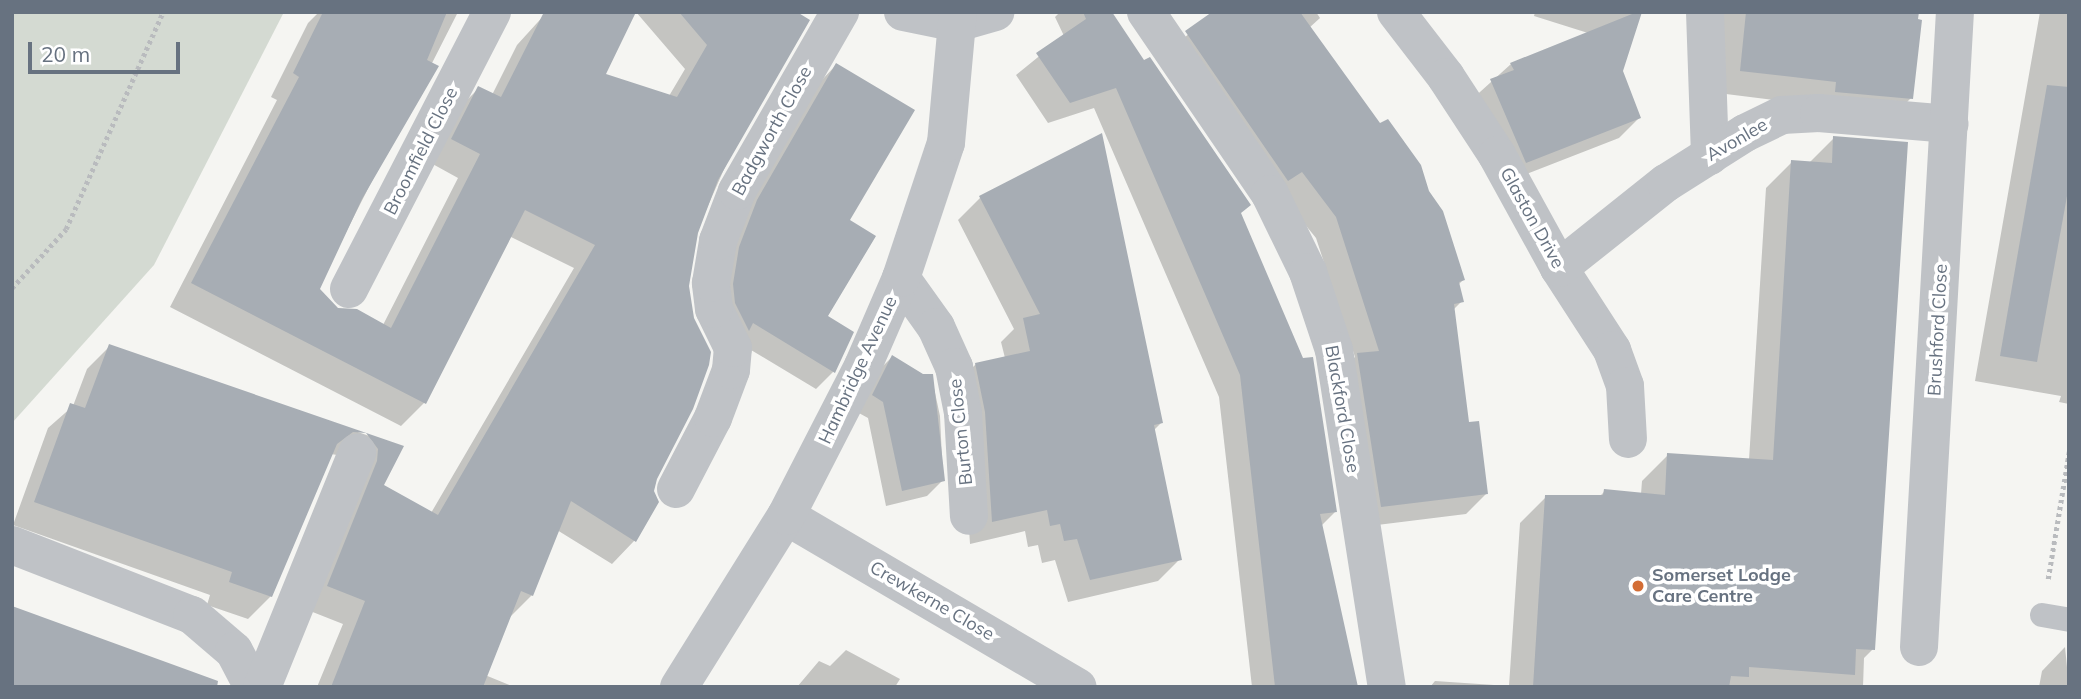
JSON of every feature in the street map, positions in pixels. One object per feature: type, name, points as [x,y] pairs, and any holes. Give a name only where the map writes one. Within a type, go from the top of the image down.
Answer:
[{"type":"street","name":"Broomfield Close","points":[[349,289],[492,12]]},
{"type":"street","name":"Badgworth Close","points":[[676,489],[713,418],[731,370],[733,348],[713,309],[711,283],[718,241],[737,191],[840,12]]},
{"type":"street","points":[[903,12],[958,18],[995,12]]},
{"type":"street","name":"Blackford Close","points":[[1146,12],[1270,194],[1308,272],[1334,350],[1387,687]]},
{"type":"street","name":"Glaston Drive","points":[[1396,12],[1446,77],[1497,155],[1559,268],[1612,350],[1625,386],[1629,439]]},
{"type":"street","points":[[1705,12],[1710,156]]},
{"type":"street","name":"Brushford Close","points":[[1919,647],[1955,12]]},
{"type":"street","name":"Hambridge Avenue","points":[[679,687],[786,516],[863,366],[901,278],[946,144],[958,18]]},
{"type":"street","name":"Avonlee","points":[[1559,268],[1667,183],[1782,115],[1819,113],[1950,124]]},
{"type":"street","name":"Burton Close","points":[[901,278],[936,327],[954,367],[963,413],[969,516]]},
{"type":"street","points":[[262,687],[357,453]]},
{"type":"street","name":"Crewkerne Close","points":[[786,516],[1077,687]]},
{"type":"street","points":[[12,545],[192,615],[234,650],[253,687]]},
{"type":"lane","points":[[2042,615],[2069,620]]},
{"type":"path","points":[[12,288],[66,229],[163,12]]},
{"type":"path","points":[[2042,615],[2069,452]]},
{"type":"shaded area","points":[[12,12],[284,12],[154,265],[12,423]]},
{"type":"building","points":[[323,12],[447,12],[427,60],[439,66],[362,199],[320,289],[338,308],[357,309],[391,328],[480,154],[451,139],[478,86],[501,97],[544,12],[636,12],[606,74],[677,97],[707,45],[679,12],[797,12],[810,20],[718,180],[698,233],[689,286],[694,318],[711,352],[693,409],[657,479],[654,491],[659,502],[636,542],[571,501],[533,596],[521,591],[483,687],[331,687],[365,601],[327,586],[377,461],[378,449],[366,433],[353,432],[337,444],[272,597],[229,582],[232,572],[34,502],[70,403],[85,408],[109,344],[404,446],[384,485],[438,515],[595,245],[525,210],[426,404],[191,283],[299,77],[293,73]]},
{"type":"building","points":[[1083,12],[1112,12],[1144,60],[1150,57],[1251,205],[1241,213],[1303,358],[1313,357],[1337,512],[1320,514],[1358,687],[1275,687],[1240,375],[1116,88],[1070,103],[1036,53],[1086,19]]},
{"type":"building","points":[[1212,12],[1300,12],[1380,123],[1388,119],[1421,165],[1429,191],[1443,211],[1465,280],[1459,282],[1464,302],[1454,304],[1469,422],[1479,421],[1488,494],[1381,507],[1357,353],[1379,351],[1336,217],[1302,172],[1288,181],[1185,31]]},
{"type":"building","points":[[1642,12],[1623,71],[1641,118],[1526,163],[1490,79],[1514,70],[1510,63]]},
{"type":"building","points":[[1746,12],[1919,12],[1918,19],[1922,20],[1913,99],[1835,92],[1836,82],[1740,71]]},
{"type":"building","points":[[836,63],[915,110],[850,220],[876,236],[828,316],[854,332],[835,373],[753,323],[749,331],[735,303],[733,284],[739,247],[757,200]]},
{"type":"building","points":[[2047,85],[2069,87],[2069,185],[2037,362],[2000,356]]},
{"type":"building","points":[[1102,133],[1163,423],[1154,425],[1182,560],[1090,580],[1077,539],[1064,541],[1060,524],[1050,526],[1047,510],[992,522],[985,412],[975,363],[1030,351],[1023,318],[1040,314],[979,196]]},
{"type":"building","points":[[1833,136],[1908,142],[1875,650],[1856,649],[1855,675],[1749,667],[1749,677],[1731,676],[1729,687],[1533,687],[1545,495],[1603,495],[1604,489],[1665,495],[1667,453],[1773,460],[1791,160],[1832,163]]},
{"type":"building","points":[[892,355],[923,374],[933,374],[945,481],[902,491],[883,402],[872,395]]},
{"type":"building","points":[[12,606],[218,681],[217,687],[12,687]]},
{"type":"place","name":"Somerset Lodge Care Centre","points":[[1638,586]]}]
